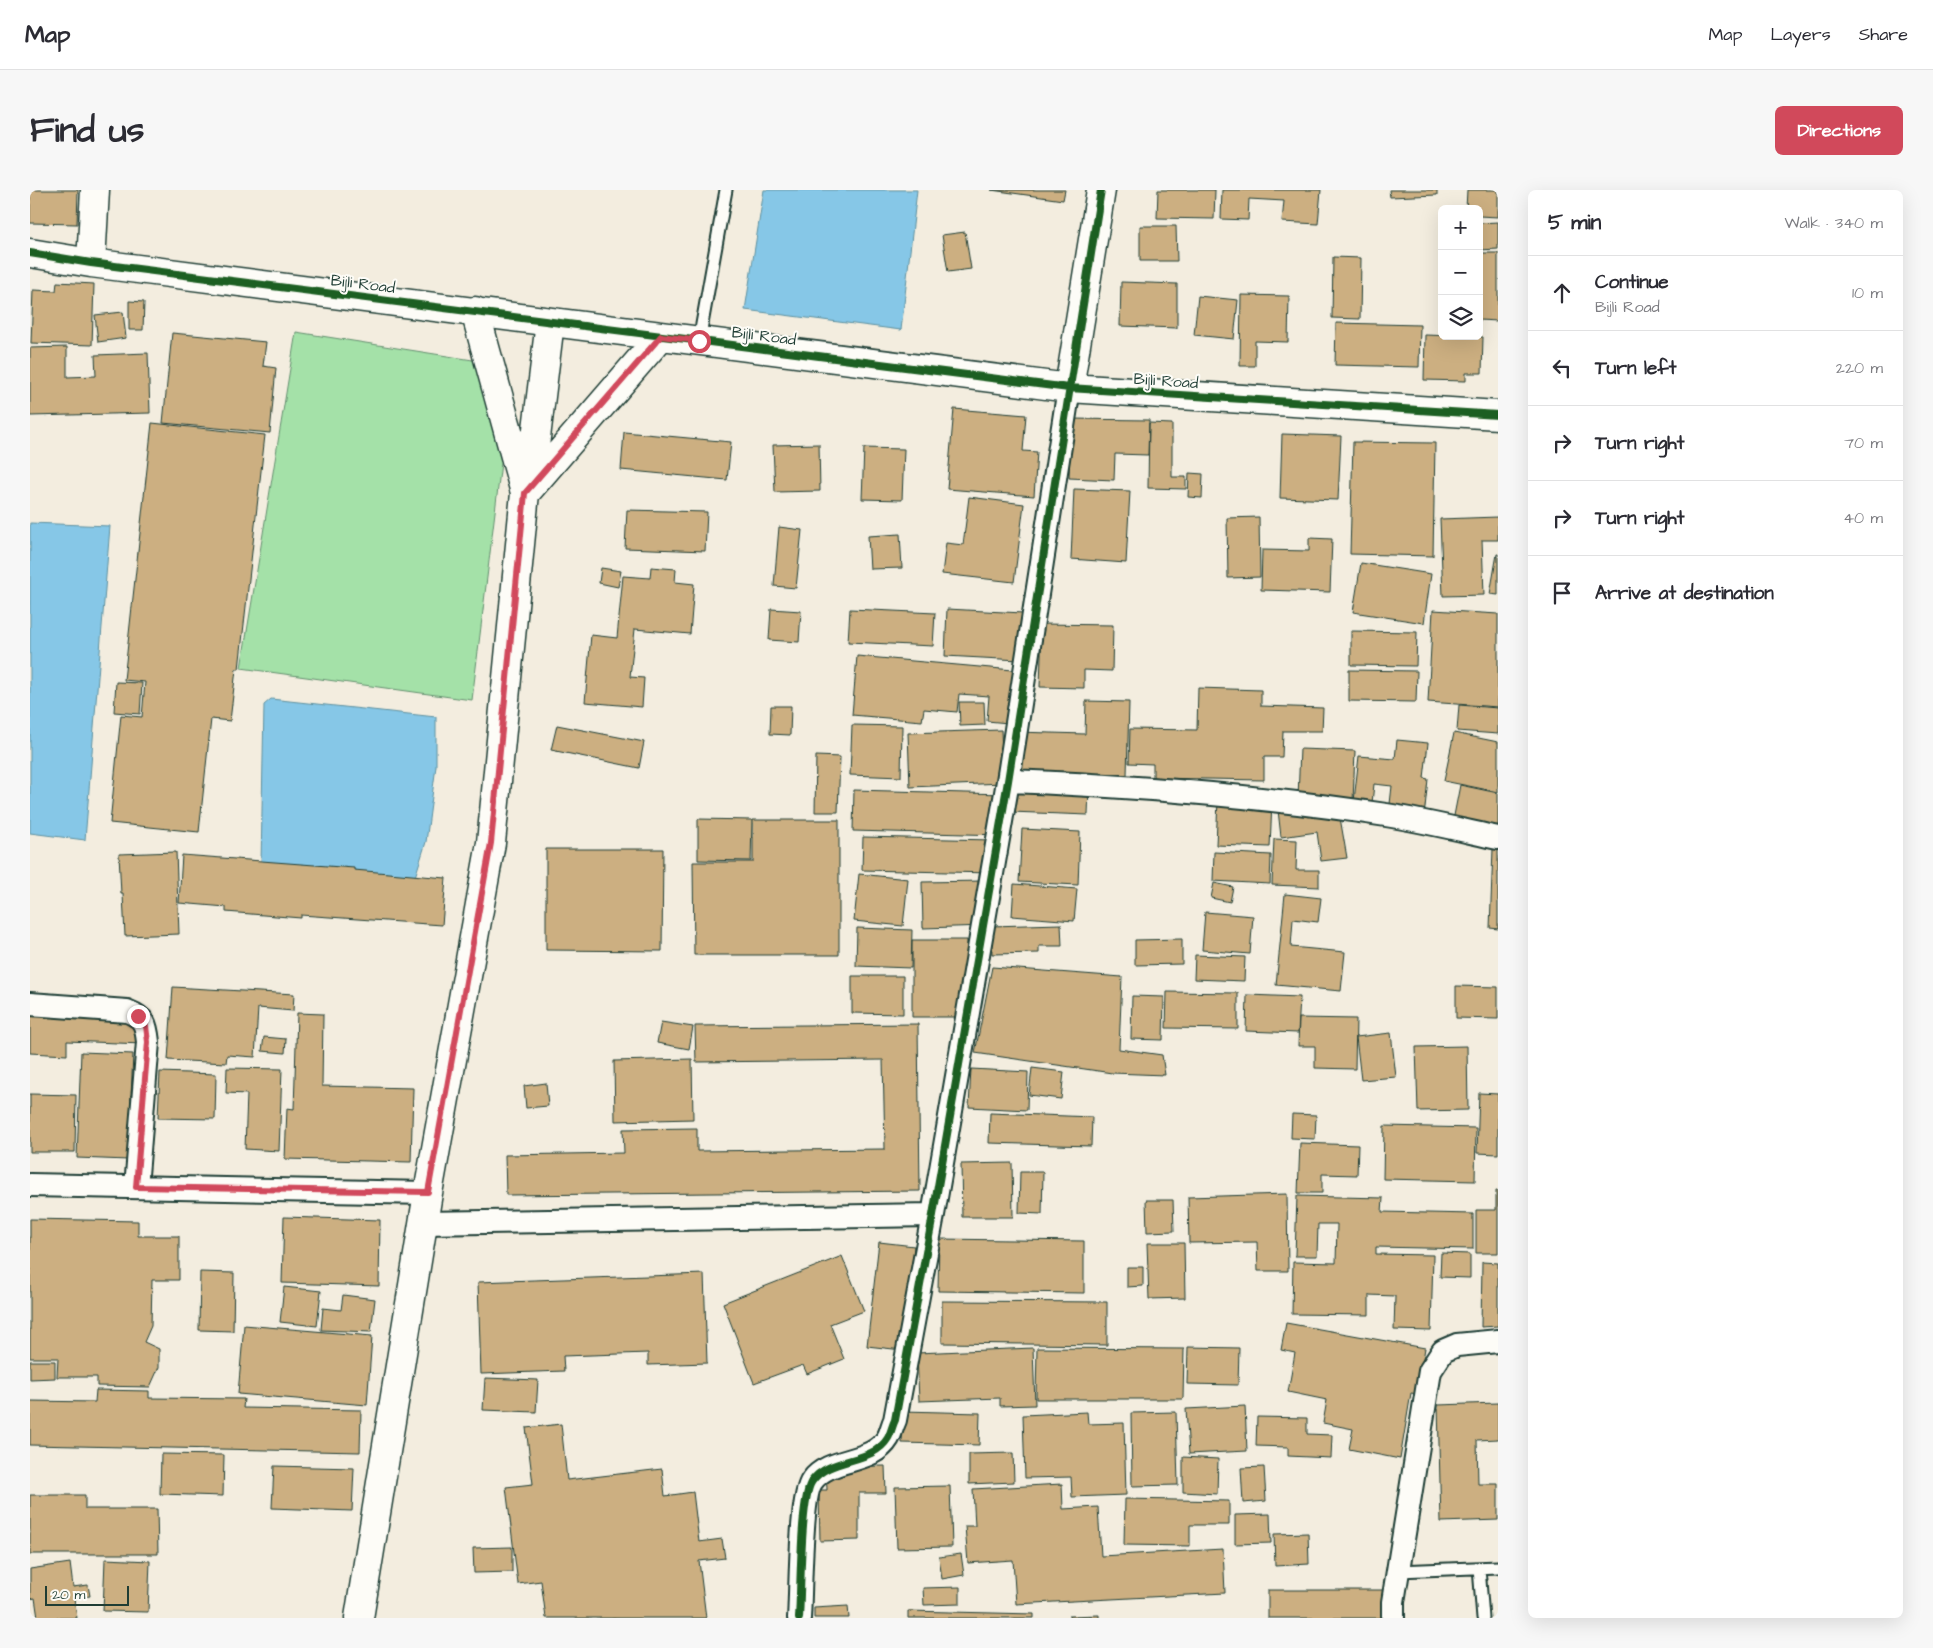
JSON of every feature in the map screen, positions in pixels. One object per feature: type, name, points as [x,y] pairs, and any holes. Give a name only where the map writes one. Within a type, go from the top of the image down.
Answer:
[{"type":"street","points":[[91,262],[95,190]]},
{"type":"street","points":[[800,1618],[804,1502],[812,1481],[829,1467],[872,1453],[887,1439],[895,1420],[933,1215],[1008,780],[1101,190]]},
{"type":"street","name":"Bijli Road","points":[[30,252],[91,262],[1069,388],[1498,415]]},
{"type":"street","points":[[475,311],[525,493]]},
{"type":"street","points":[[358,1618],[422,1223],[491,843],[525,493],[534,454],[550,322]]},
{"type":"street","points":[[525,493],[661,336]]},
{"type":"street","points":[[1008,780],[1094,784],[1216,794],[1388,815],[1498,838]]},
{"type":"street","points":[[30,1004],[128,1011],[138,1016],[146,1026],[148,1042],[136,1187]]},
{"type":"street","points":[[30,1185],[428,1192]]},
{"type":"street","points":[[422,1223],[933,1215]]},
{"type":"street","points":[[1393,1618],[1393,1602],[1430,1371],[1443,1351],[1457,1345],[1498,1341]]},
{"type":"lane","points":[[699,341],[726,190]]},
{"type":"lane","points":[[1398,1571],[1498,1567]]},
{"type":"lane","points":[[1479,1568],[1483,1618]]},
{"type":"green space","points":[[296,332],[479,361],[506,422],[472,700],[241,668]]},
{"type":"water","points":[[764,190],[917,190],[901,330],[745,310]]},
{"type":"water","points":[[30,523],[110,526],[85,840],[30,833]]},
{"type":"water","points":[[271,699],[436,717],[436,766],[426,842],[415,877],[261,864],[264,705]]},
{"type":"building","points":[[30,190],[78,190],[77,224],[30,223]]},
{"type":"building","points":[[991,190],[1065,190],[1063,200]]},
{"type":"building","points":[[1158,190],[1215,190],[1214,219],[1157,218]]},
{"type":"building","points":[[1222,190],[1321,190],[1318,224],[1282,222],[1284,201],[1249,199],[1248,220],[1221,219]]},
{"type":"building","points":[[1389,190],[1437,190],[1437,195],[1390,197]]},
{"type":"building","points":[[1467,190],[1498,190],[1498,217],[1483,216],[1483,205],[1466,205]]},
{"type":"building","points":[[1498,222],[1498,249],[1483,250],[1483,223]]},
{"type":"building","points":[[1140,226],[1176,226],[1177,261],[1140,261]]},
{"type":"building","points":[[965,232],[971,269],[948,272],[942,235]]},
{"type":"building","points":[[1483,253],[1498,253],[1498,321],[1483,320]]},
{"type":"building","points":[[1333,257],[1361,258],[1360,319],[1332,318]]},
{"type":"building","points":[[57,282],[94,284],[92,345],[31,343],[33,290],[56,291]]},
{"type":"building","points":[[1121,282],[1177,284],[1177,328],[1120,326]]},
{"type":"building","points":[[1241,295],[1289,296],[1288,342],[1255,341],[1255,366],[1240,366]]},
{"type":"building","points":[[1198,296],[1238,300],[1234,339],[1194,335]]},
{"type":"building","points":[[129,301],[144,302],[143,330],[129,330]]},
{"type":"building","points":[[123,312],[126,338],[98,342],[95,315]]},
{"type":"building","points":[[1336,323],[1420,325],[1419,367],[1335,365]]},
{"type":"building","points":[[172,333],[266,342],[263,366],[276,368],[270,433],[163,423]]},
{"type":"building","points":[[1425,335],[1438,335],[1438,340],[1483,340],[1482,373],[1466,373],[1466,381],[1424,380]]},
{"type":"building","points":[[67,347],[67,377],[96,376],[95,355],[148,353],[150,413],[30,416],[30,348]]},
{"type":"building","points":[[954,409],[1026,415],[1023,451],[1037,452],[1034,496],[947,489]]},
{"type":"building","points":[[1071,419],[1149,420],[1148,455],[1115,454],[1114,480],[1069,478]]},
{"type":"building","points":[[152,423],[265,435],[239,669],[236,669],[230,721],[211,719],[199,832],[110,823],[121,715],[142,717],[145,682],[124,680]]},
{"type":"building","points":[[1149,423],[1172,424],[1172,477],[1186,477],[1186,489],[1148,488]]},
{"type":"building","points":[[624,432],[731,442],[727,480],[621,470]]},
{"type":"building","points":[[1282,434],[1341,436],[1338,500],[1280,498]]},
{"type":"building","points":[[1353,442],[1435,443],[1433,556],[1350,554]]},
{"type":"building","points":[[819,444],[820,491],[775,492],[773,445]]},
{"type":"building","points":[[864,448],[904,449],[902,500],[862,499]]},
{"type":"building","points":[[1189,473],[1203,474],[1202,498],[1188,497]]},
{"type":"building","points":[[1074,489],[1130,491],[1126,563],[1071,559]]},
{"type":"building","points":[[969,497],[1024,504],[1014,582],[942,574],[946,543],[963,545]]},
{"type":"building","points":[[627,510],[707,512],[705,551],[625,548]]},
{"type":"building","points":[[1259,517],[1260,577],[1228,578],[1227,518]]},
{"type":"building","points":[[1498,517],[1498,540],[1482,540],[1484,595],[1443,596],[1440,519]]},
{"type":"building","points":[[779,527],[802,530],[796,588],[774,586]]},
{"type":"building","points":[[900,534],[902,568],[870,569],[868,536]]},
{"type":"building","points":[[1309,538],[1332,539],[1330,592],[1261,590],[1262,550],[1309,551]]},
{"type":"building","points":[[1498,554],[1498,595],[1490,594]]},
{"type":"building","points":[[1361,563],[1431,574],[1424,623],[1353,612]]},
{"type":"building","points":[[651,567],[676,569],[675,582],[694,584],[690,634],[635,629],[630,677],[644,678],[642,707],[585,702],[591,635],[617,638],[623,576],[650,578]]},
{"type":"building","points":[[601,568],[621,571],[618,587],[599,583]]},
{"type":"building","points":[[771,609],[801,611],[799,642],[769,640]]},
{"type":"building","points":[[850,609],[935,613],[933,646],[848,642]]},
{"type":"building","points":[[947,609],[1023,613],[1020,660],[945,656]]},
{"type":"building","points":[[1433,610],[1498,614],[1498,707],[1428,702]]},
{"type":"building","points":[[1042,624],[1113,625],[1112,671],[1084,670],[1084,688],[1040,687]]},
{"type":"building","points":[[1351,631],[1417,632],[1416,666],[1351,665]]},
{"type":"building","points":[[857,656],[1024,671],[1019,724],[987,721],[989,696],[959,694],[957,712],[924,709],[922,721],[852,715]]},
{"type":"building","points":[[1349,670],[1417,671],[1416,702],[1349,701]]},
{"type":"building","points":[[116,682],[142,683],[140,714],[114,712]]},
{"type":"building","points":[[1198,688],[1261,690],[1261,706],[1323,708],[1322,731],[1283,731],[1282,757],[1264,757],[1264,780],[1153,778],[1153,764],[1129,763],[1130,729],[1197,730]]},
{"type":"building","points":[[1086,701],[1129,702],[1127,775],[1015,773],[1016,732],[1085,734]]},
{"type":"building","points":[[959,702],[984,702],[985,725],[960,726]]},
{"type":"building","points":[[1459,705],[1498,708],[1498,734],[1457,731]]},
{"type":"building","points":[[771,706],[791,706],[790,735],[770,734]]},
{"type":"building","points":[[557,725],[644,742],[639,768],[551,750]]},
{"type":"building","points":[[852,725],[902,726],[901,777],[850,775]]},
{"type":"building","points":[[1001,730],[1003,783],[910,787],[908,733]]},
{"type":"building","points":[[1454,733],[1498,742],[1498,792],[1444,781]]},
{"type":"building","points":[[1397,740],[1428,743],[1424,778],[1428,779],[1424,817],[1389,813],[1392,786],[1374,784],[1372,803],[1354,801],[1359,756],[1395,759]]},
{"type":"building","points":[[1300,749],[1355,751],[1353,801],[1298,798]]},
{"type":"building","points":[[816,756],[840,757],[838,812],[815,812]]},
{"type":"building","points":[[1013,783],[1089,787],[1088,815],[1011,812]]},
{"type":"building","points":[[1460,785],[1498,793],[1498,835],[1452,826]]},
{"type":"building","points":[[854,790],[1004,794],[1003,835],[853,831]]},
{"type":"building","points":[[1218,800],[1272,802],[1270,847],[1216,845]]},
{"type":"building","points":[[1278,810],[1339,812],[1347,858],[1321,861],[1317,832],[1281,837]]},
{"type":"building","points":[[698,819],[752,820],[751,861],[698,860]]},
{"type":"building","points":[[753,820],[839,820],[839,955],[694,955],[693,862],[753,862]]},
{"type":"building","points":[[1022,829],[1080,832],[1078,885],[1019,882]]},
{"type":"building","points":[[863,837],[992,840],[991,873],[862,870]]},
{"type":"building","points":[[1274,839],[1297,840],[1296,870],[1319,870],[1319,887],[1272,885]]},
{"type":"building","points":[[546,849],[663,849],[662,951],[546,950]]},
{"type":"building","points":[[1493,849],[1498,849],[1498,929],[1490,928]]},
{"type":"building","points":[[176,852],[179,934],[125,936],[119,854]]},
{"type":"building","points":[[1214,852],[1271,855],[1270,884],[1213,881]]},
{"type":"building","points":[[182,855],[354,868],[354,870],[446,878],[442,925],[301,915],[301,918],[226,912],[226,907],[179,903]]},
{"type":"building","points":[[859,874],[908,879],[903,926],[854,921]]},
{"type":"building","points":[[984,881],[986,926],[923,928],[922,882]]},
{"type":"building","points":[[1214,883],[1233,887],[1230,902],[1211,898]]},
{"type":"building","points":[[1014,884],[1077,889],[1074,921],[1012,916]]},
{"type":"building","points":[[1285,894],[1321,898],[1318,922],[1293,919],[1291,947],[1345,952],[1341,991],[1276,985]]},
{"type":"building","points":[[1205,912],[1253,916],[1250,954],[1202,950]]},
{"type":"building","points":[[1061,924],[1062,946],[1039,946],[1039,953],[992,954],[991,926]]},
{"type":"building","points":[[857,928],[912,930],[911,968],[856,966]]},
{"type":"building","points":[[1182,939],[1182,964],[1135,965],[1135,940]]},
{"type":"building","points":[[912,940],[967,940],[967,1017],[912,1017]]},
{"type":"building","points":[[1195,955],[1245,957],[1244,981],[1194,979]]},
{"type":"building","points":[[992,967],[1122,977],[1119,1049],[1162,1055],[1165,1075],[1112,1073],[975,1053]]},
{"type":"building","points":[[852,976],[903,976],[903,1014],[852,1013]]},
{"type":"building","points":[[1456,986],[1498,987],[1498,1019],[1456,1018]]},
{"type":"building","points":[[173,987],[294,994],[293,1011],[258,1008],[255,1057],[227,1055],[226,1063],[168,1060]]},
{"type":"building","points":[[1167,992],[1238,993],[1238,1029],[1166,1028]]},
{"type":"building","points":[[1247,995],[1300,997],[1298,1033],[1246,1031]]},
{"type":"building","points":[[1132,996],[1164,997],[1163,1040],[1131,1039]]},
{"type":"building","points":[[30,1007],[144,1011],[143,1044],[67,1041],[67,1055],[30,1053]]},
{"type":"building","points":[[297,1013],[323,1014],[322,1086],[413,1088],[411,1162],[285,1159],[287,1108],[294,1109]]},
{"type":"building","points":[[1299,1018],[1356,1019],[1355,1069],[1315,1068],[1315,1046],[1298,1046]]},
{"type":"building","points":[[661,1022],[693,1027],[689,1049],[657,1043]]},
{"type":"building","points":[[918,1024],[920,1191],[506,1195],[505,1155],[624,1153],[623,1129],[697,1128],[697,1151],[885,1149],[883,1060],[696,1062],[695,1026]]},
{"type":"building","points":[[1391,1033],[1396,1077],[1361,1080],[1356,1037]]},
{"type":"building","points":[[264,1037],[286,1039],[285,1053],[262,1051]]},
{"type":"building","points":[[1467,1046],[1468,1110],[1418,1111],[1416,1047]]},
{"type":"building","points":[[81,1052],[133,1054],[128,1160],[77,1158]]},
{"type":"building","points":[[692,1059],[693,1119],[615,1121],[614,1061]]},
{"type":"building","points":[[227,1068],[282,1069],[279,1151],[245,1149],[247,1094],[226,1093]]},
{"type":"building","points":[[1032,1068],[1064,1072],[1061,1099],[1029,1095]]},
{"type":"building","points":[[971,1069],[1028,1072],[1027,1110],[969,1107]]},
{"type":"building","points":[[160,1072],[216,1074],[215,1119],[158,1118]]},
{"type":"building","points":[[546,1083],[548,1106],[526,1108],[524,1086]]},
{"type":"building","points":[[1479,1093],[1498,1094],[1498,1154],[1477,1153]]},
{"type":"building","points":[[30,1094],[76,1095],[75,1152],[30,1152]]},
{"type":"building","points":[[990,1113],[1092,1117],[1091,1146],[989,1143]]},
{"type":"building","points":[[1292,1114],[1316,1115],[1315,1139],[1291,1138]]},
{"type":"building","points":[[1384,1126],[1476,1128],[1475,1181],[1383,1179]]},
{"type":"building","points":[[1300,1143],[1358,1145],[1357,1175],[1322,1174],[1322,1193],[1298,1193]]},
{"type":"building","points":[[1012,1163],[1013,1217],[962,1217],[961,1164]]},
{"type":"building","points":[[1020,1172],[1043,1172],[1042,1214],[1019,1213]]},
{"type":"building","points":[[1496,1191],[1498,1191],[1498,1253],[1476,1253],[1476,1210],[1496,1210]]},
{"type":"building","points":[[1287,1194],[1288,1271],[1258,1271],[1257,1242],[1189,1243],[1188,1197]]},
{"type":"building","points":[[1297,1196],[1383,1198],[1382,1212],[1473,1214],[1473,1249],[1376,1247],[1376,1254],[1433,1255],[1431,1331],[1394,1330],[1395,1296],[1369,1295],[1369,1315],[1292,1314],[1293,1262],[1336,1263],[1337,1224],[1318,1224],[1317,1256],[1295,1256]]},
{"type":"building","points":[[1146,1200],[1173,1200],[1174,1231],[1147,1232]]},
{"type":"building","points":[[284,1217],[380,1220],[379,1286],[282,1283]]},
{"type":"building","points":[[30,1219],[138,1221],[138,1236],[179,1236],[179,1280],[152,1280],[151,1326],[144,1342],[159,1349],[159,1367],[150,1387],[97,1386],[97,1377],[57,1377],[58,1358],[30,1358]]},
{"type":"building","points":[[939,1239],[1084,1241],[1084,1293],[938,1291]]},
{"type":"building","points":[[879,1242],[914,1246],[902,1350],[867,1346]]},
{"type":"building","points":[[1147,1243],[1184,1243],[1185,1298],[1149,1299]]},
{"type":"building","points":[[1441,1253],[1470,1254],[1470,1278],[1440,1277]]},
{"type":"building","points":[[842,1256],[864,1311],[830,1324],[844,1359],[807,1374],[803,1365],[754,1383],[723,1303]]},
{"type":"building","points":[[1482,1262],[1498,1263],[1498,1326],[1481,1327]]},
{"type":"building","points":[[1127,1267],[1143,1267],[1143,1286],[1127,1287]]},
{"type":"building","points":[[200,1272],[234,1273],[233,1331],[199,1330]]},
{"type":"building","points":[[704,1274],[707,1363],[648,1365],[648,1353],[563,1356],[564,1371],[481,1374],[478,1282]]},
{"type":"building","points":[[284,1287],[321,1291],[317,1326],[280,1322]]},
{"type":"building","points":[[343,1295],[375,1299],[371,1332],[321,1330],[323,1308],[341,1310]]},
{"type":"building","points":[[942,1301],[1107,1302],[1107,1345],[942,1343]]},
{"type":"building","points":[[1286,1323],[1425,1348],[1417,1394],[1411,1393],[1400,1459],[1349,1449],[1353,1429],[1323,1423],[1327,1400],[1288,1392],[1295,1353],[1281,1350]]},
{"type":"building","points":[[244,1325],[372,1336],[367,1405],[238,1394]]},
{"type":"building","points":[[1188,1347],[1239,1348],[1238,1385],[1187,1384]]},
{"type":"building","points":[[1033,1348],[1035,1405],[1000,1406],[1000,1398],[919,1401],[917,1353]]},
{"type":"building","points":[[1037,1348],[1184,1349],[1183,1399],[1036,1399]]},
{"type":"building","points":[[30,1361],[55,1361],[55,1378],[30,1379]]},
{"type":"building","points":[[485,1378],[538,1380],[536,1412],[483,1410]]},
{"type":"building","points":[[96,1390],[149,1391],[149,1398],[244,1399],[243,1408],[361,1410],[360,1452],[30,1445],[30,1401],[95,1402]]},
{"type":"building","points":[[1498,1403],[1498,1439],[1477,1440],[1478,1484],[1498,1484],[1498,1520],[1441,1522],[1438,1405]]},
{"type":"building","points":[[1245,1406],[1247,1451],[1189,1454],[1186,1409]]},
{"type":"building","points":[[903,1411],[980,1413],[979,1445],[902,1443]]},
{"type":"building","points":[[1087,1412],[1088,1424],[1124,1423],[1126,1495],[1072,1497],[1071,1477],[1025,1478],[1023,1415]]},
{"type":"building","points":[[1176,1412],[1178,1485],[1132,1486],[1131,1413]]},
{"type":"building","points":[[1257,1417],[1307,1418],[1307,1434],[1332,1435],[1331,1458],[1288,1456],[1288,1447],[1256,1446]]},
{"type":"building","points":[[561,1424],[567,1480],[662,1469],[665,1496],[693,1492],[699,1542],[722,1539],[725,1558],[699,1561],[706,1618],[546,1618],[541,1581],[518,1584],[506,1487],[533,1484],[526,1428]]},
{"type":"building","points":[[1013,1453],[1014,1482],[969,1484],[969,1454]]},
{"type":"building","points":[[161,1454],[224,1455],[223,1496],[160,1494]]},
{"type":"building","points":[[1183,1457],[1218,1459],[1217,1494],[1183,1492]]},
{"type":"building","points":[[274,1466],[354,1468],[352,1511],[272,1508]]},
{"type":"building","points":[[885,1466],[886,1493],[859,1493],[859,1540],[820,1541],[819,1490],[827,1490],[826,1467]]},
{"type":"building","points":[[1264,1467],[1266,1501],[1243,1503],[1241,1468]]},
{"type":"building","points":[[1062,1484],[1063,1509],[1098,1507],[1101,1556],[1223,1549],[1225,1593],[1016,1604],[1013,1560],[968,1563],[965,1526],[975,1526],[973,1489]]},
{"type":"building","points":[[950,1486],[952,1547],[897,1548],[895,1487]]},
{"type":"building","points":[[30,1495],[85,1495],[85,1509],[157,1509],[158,1554],[30,1554]]},
{"type":"building","points":[[1125,1499],[1229,1501],[1229,1525],[1190,1525],[1190,1546],[1124,1545]]},
{"type":"building","points":[[1270,1514],[1271,1543],[1235,1544],[1235,1515]]},
{"type":"building","points":[[1308,1533],[1309,1564],[1275,1566],[1274,1534]]},
{"type":"building","points":[[512,1547],[512,1572],[474,1573],[473,1548]]},
{"type":"building","points":[[961,1554],[964,1575],[942,1579],[939,1557]]},
{"type":"building","points":[[105,1559],[150,1561],[148,1612],[103,1611]]},
{"type":"building","points":[[70,1563],[73,1587],[88,1585],[90,1596],[74,1598],[77,1618],[38,1618],[35,1598],[30,1599],[30,1569]]},
{"type":"building","points":[[960,1587],[960,1604],[924,1605],[923,1588]]},
{"type":"building","points":[[1268,1590],[1384,1590],[1383,1618],[1268,1618]]},
{"type":"building","points":[[848,1606],[849,1618],[814,1618],[814,1608]]},
{"type":"building","points":[[908,1611],[1034,1614],[1034,1618],[908,1618]]},
{"type":"building","points":[[1099,1615],[1099,1618],[1069,1618],[1069,1616]]},
{"type":"cycle path","points":[[799,1618],[803,1525],[808,1490],[812,1481],[829,1468],[872,1453],[881,1447],[888,1438],[895,1420],[933,1215],[1008,781],[1101,190]]},
{"type":"cycle path","points":[[30,253],[91,263],[1069,388],[1498,415]]},
{"type":"route","points":[[138,1016],[146,1026],[148,1042],[136,1187],[428,1192],[491,843],[525,493],[661,336],[699,341]]}]
